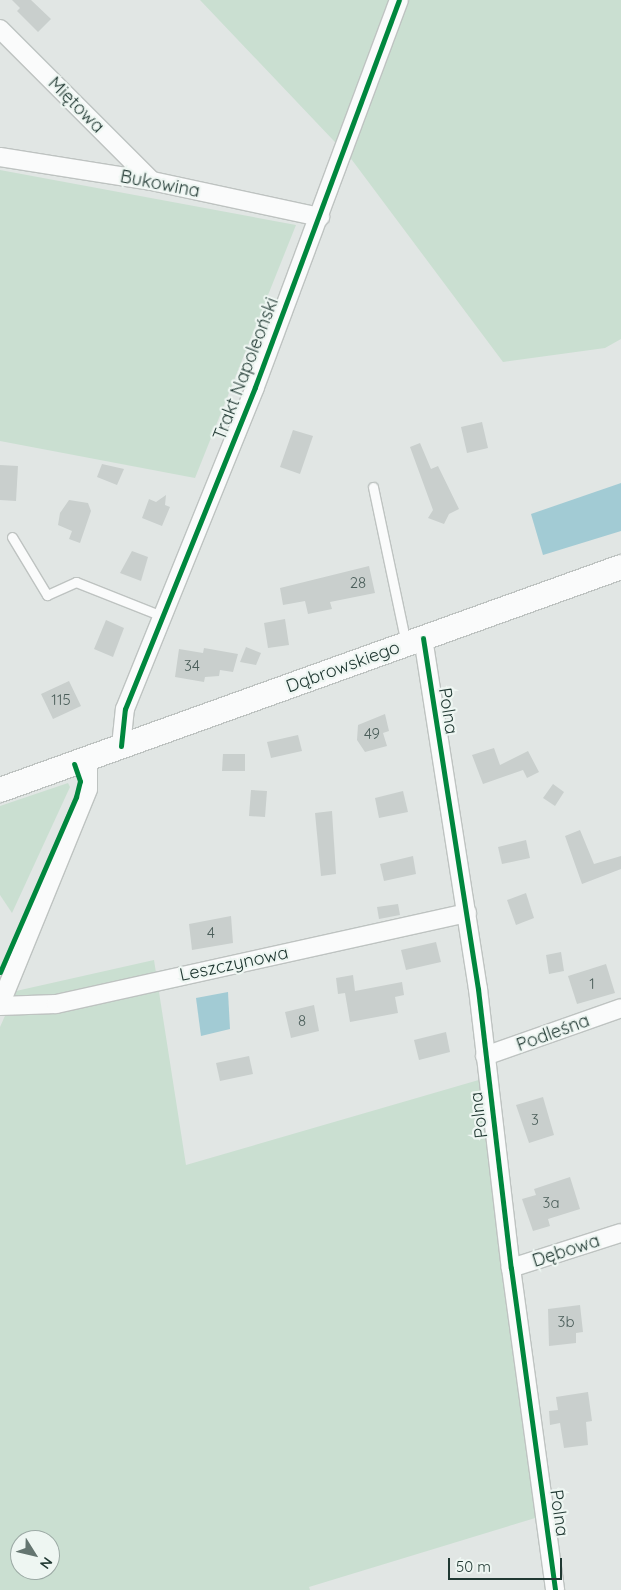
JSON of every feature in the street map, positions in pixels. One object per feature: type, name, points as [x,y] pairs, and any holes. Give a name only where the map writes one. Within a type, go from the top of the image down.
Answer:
[{"type":"street","name":"Trakt Napoleoński","points":[[121,746],[125,709],[320,217],[398,0]]},
{"type":"street","name":"Miętowa","points":[[0,29],[152,181]]},
{"type":"street","name":"Bukowina","points":[[0,157],[152,181],[320,217]]},
{"type":"street","name":"Dąbrowskiego","points":[[0,790],[621,567]]},
{"type":"street","name":"Polna","points":[[414,641],[467,913],[511,1268],[555,1590]]},
{"type":"street","points":[[0,1005],[88,789],[88,759]]},
{"type":"street","name":"Leszczynowa","points":[[0,1005],[56,1004],[467,913]]},
{"type":"street","name":"Podleśna","points":[[485,1056],[621,1008]]},
{"type":"street","name":"Dębowa","points":[[511,1268],[621,1233]]},
{"type":"lane","points":[[373,487],[414,641]]},
{"type":"lane","points":[[12,538],[47,595],[76,582],[162,616]]},
{"type":"green space","points":[[200,0],[621,0],[621,339],[605,348],[503,362],[352,160]]},
{"type":"green space","points":[[0,170],[296,225],[195,478],[0,441]]},
{"type":"green space","points":[[68,783],[70,787],[12,913],[0,895],[0,806]]},
{"type":"green space","points":[[154,960],[186,1165],[489,1077],[545,1515],[309,1587],[310,1590],[0,1590],[0,1027],[16,991]]},
{"type":"water","points":[[621,483],[621,531],[543,555],[531,514]]},
{"type":"water","points":[[228,992],[230,1029],[201,1036],[196,998]]},
{"type":"building","points":[[12,0],[31,0],[51,19],[38,32],[17,11],[20,8]]},
{"type":"building","points":[[482,422],[488,448],[467,453],[461,427]]},
{"type":"building","points":[[293,430],[313,436],[300,474],[280,467]]},
{"type":"building","points":[[420,443],[431,469],[438,466],[459,509],[449,514],[444,524],[428,518],[433,510],[410,447]]},
{"type":"building","points":[[102,464],[124,469],[117,485],[97,477]]},
{"type":"building","points":[[0,465],[18,466],[16,501],[0,500]]},
{"type":"building","points":[[166,495],[165,505],[170,507],[162,526],[142,518],[149,499],[156,502]]},
{"type":"building","points":[[69,500],[88,503],[91,511],[80,543],[69,539],[72,531],[58,525],[60,513]]},
{"type":"building","points":[[132,551],[148,557],[141,581],[120,573]]},
{"type":"building","points":[[369,566],[375,593],[330,602],[332,609],[308,614],[305,601],[283,605],[280,588]]},
{"type":"building","points":[[285,619],[289,645],[268,648],[264,623]]},
{"type":"building","points":[[106,620],[124,628],[113,657],[94,649]]},
{"type":"building","points":[[246,647],[261,653],[256,665],[240,662]]},
{"type":"building","points":[[204,648],[238,654],[233,672],[220,670],[219,676],[205,677],[204,682],[175,677],[179,649],[203,653]]},
{"type":"building","points":[[69,681],[81,706],[53,719],[41,694]]},
{"type":"building","points":[[385,714],[389,731],[383,733],[387,746],[365,752],[357,740],[358,725]]},
{"type":"building","points":[[298,735],[302,751],[271,758],[267,742]]},
{"type":"building","points":[[494,748],[500,765],[528,751],[539,772],[527,778],[523,770],[483,784],[472,755]]},
{"type":"building","points":[[223,754],[245,754],[245,771],[222,771]]},
{"type":"building","points":[[553,784],[564,792],[555,806],[543,798]]},
{"type":"building","points":[[251,790],[267,791],[265,817],[249,816]]},
{"type":"building","points":[[403,791],[408,812],[379,818],[375,798]]},
{"type":"building","points":[[332,811],[336,874],[321,876],[315,813]]},
{"type":"building","points":[[580,830],[594,864],[621,856],[621,869],[582,884],[565,836]]},
{"type":"building","points":[[526,840],[530,858],[502,864],[498,847]]},
{"type":"building","points":[[413,856],[416,874],[384,881],[380,864]]},
{"type":"building","points":[[526,893],[534,918],[516,925],[507,900]]},
{"type":"building","points":[[398,904],[400,915],[379,919],[377,907]]},
{"type":"building","points":[[231,916],[233,943],[192,950],[189,924]]},
{"type":"building","points":[[436,942],[441,962],[406,970],[401,950]]},
{"type":"building","points":[[561,952],[564,971],[549,974],[546,955]]},
{"type":"building","points":[[606,964],[615,993],[577,1004],[568,976]]},
{"type":"building","points":[[353,975],[355,991],[402,982],[404,995],[395,997],[398,1013],[350,1022],[345,993],[338,994],[336,978]]},
{"type":"building","points":[[314,1005],[319,1031],[291,1038],[285,1012]]},
{"type":"building","points":[[446,1032],[450,1052],[419,1060],[414,1040]]},
{"type":"building","points":[[249,1056],[253,1074],[220,1081],[216,1063]]},
{"type":"building","points":[[543,1097],[554,1135],[529,1143],[516,1105]]},
{"type":"building","points":[[570,1177],[580,1209],[548,1219],[550,1226],[533,1231],[522,1199],[536,1195],[534,1189]]},
{"type":"building","points":[[580,1305],[583,1332],[576,1333],[576,1343],[549,1346],[548,1309]]},
{"type":"building","points":[[588,1392],[592,1421],[586,1422],[588,1445],[564,1448],[560,1423],[550,1425],[549,1411],[558,1410],[556,1397]]},
{"type":"cycle path","points":[[121,746],[125,709],[255,387],[399,0]]},
{"type":"cycle path","points":[[423,638],[478,989],[511,1268],[555,1590]]},
{"type":"cycle path","points":[[0,972],[76,797],[80,781],[74,764]]}]
